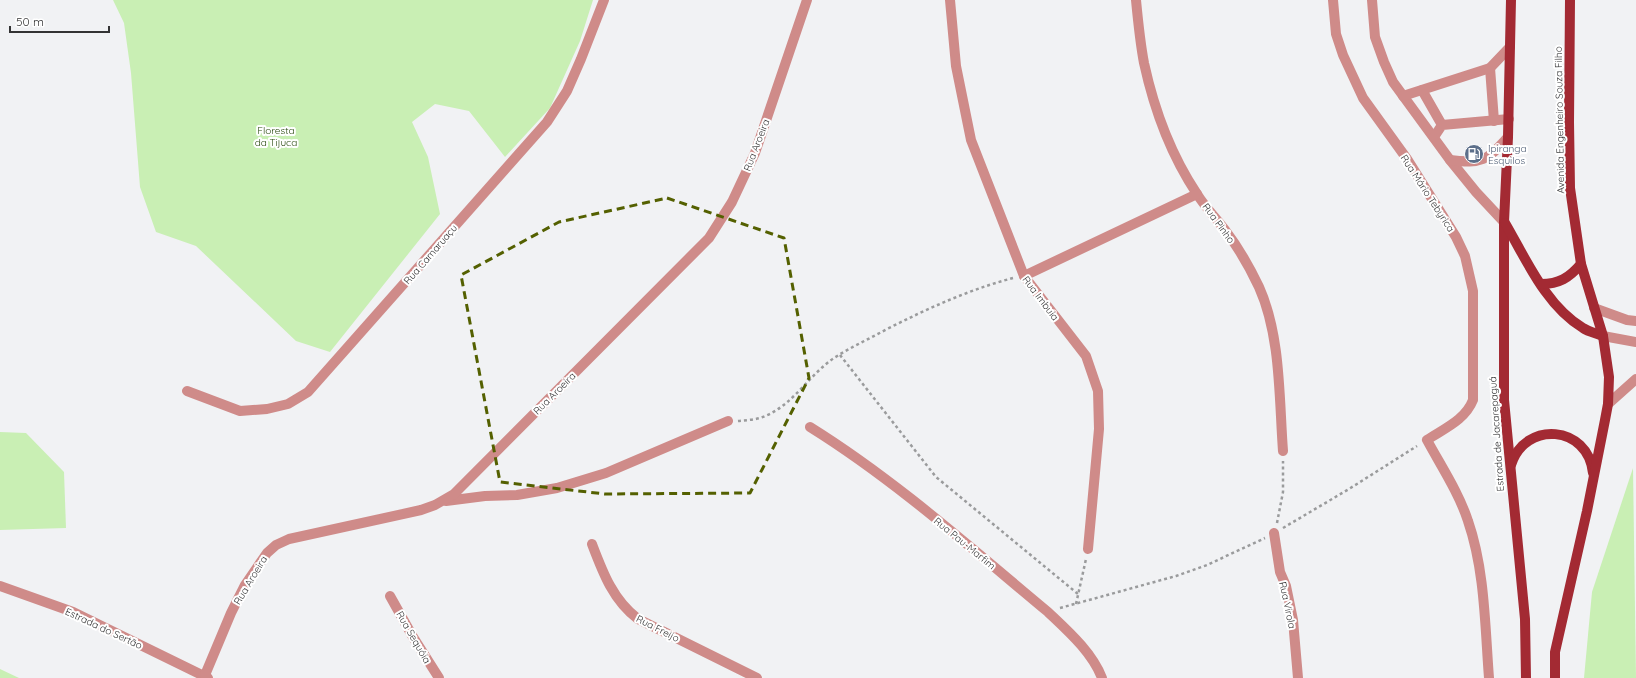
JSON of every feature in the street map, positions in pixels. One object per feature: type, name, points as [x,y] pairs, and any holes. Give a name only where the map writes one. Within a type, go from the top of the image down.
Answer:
[{"type":"main road","points":[[1511,0],[1509,119],[1504,222],[1550,299],[1568,318],[1584,329],[1603,336]]},
{"type":"main road","name":"Avenida Engenheiro Souza Filho","points":[[1570,0],[1570,188],[1581,264],[1603,336],[1609,376],[1608,404]]},
{"type":"main road","name":"Estrada de Jacarepaguá","points":[[1504,222],[1504,400],[1525,619],[1526,678]]},
{"type":"main road","points":[[1541,284],[1553,284],[1563,281],[1581,264]]},
{"type":"main road","points":[[1555,678],[1555,652],[1593,480],[1608,404]]},
{"type":"main road","points":[[1510,467],[1516,452],[1528,440],[1544,434],[1560,435],[1569,437],[1583,448],[1591,463],[1593,480]]},
{"type":"street","name":"Rua Camaruaçu","points":[[187,391],[240,411],[267,409],[288,404],[308,392],[547,122],[566,90],[581,60],[604,0]]},
{"type":"street","name":"Rua Aroeira","points":[[207,677],[231,613],[245,585],[267,553],[276,545],[289,539],[421,510],[443,501],[454,494],[709,238],[732,202],[755,153],[807,0]]},
{"type":"street","name":"Rua Imbuia","points":[[950,0],[956,66],[971,140],[1024,276],[1086,356],[1098,391],[1099,429],[1088,549]]},
{"type":"street","name":"Rua Pinho","points":[[1136,0],[1144,62],[1155,105],[1170,145],[1197,194],[1225,230],[1241,256],[1259,287],[1267,311],[1276,348],[1283,451]]},
{"type":"street","name":"Rua Mário Tebyrica","points":[[1333,0],[1336,34],[1343,55],[1363,98],[1407,159],[1456,237],[1465,256],[1473,291],[1473,400],[1470,408],[1463,417],[1427,440]]},
{"type":"street","points":[[1372,0],[1375,36],[1390,75],[1450,160],[1476,192],[1504,222]]},
{"type":"street","points":[[1404,96],[1490,68],[1510,47]]},
{"type":"street","points":[[1490,68],[1494,120]]},
{"type":"street","points":[[1422,90],[1442,125]]},
{"type":"street","points":[[1442,125],[1509,119]]},
{"type":"street","points":[[1434,137],[1442,125]]},
{"type":"street","points":[[1450,160],[1467,162],[1486,158],[1494,153],[1508,137]]},
{"type":"street","points":[[1024,276],[1197,194]]},
{"type":"street","points":[[1594,308],[1627,320],[1636,321]]},
{"type":"street","points":[[1603,336],[1636,342]]},
{"type":"street","points":[[1608,404],[1636,379]]},
{"type":"street","points":[[443,501],[485,496],[517,495],[557,488],[606,474],[728,421]]},
{"type":"street","name":"Rua Pau-Marfim","points":[[810,427],[846,450],[879,474],[1048,612],[1068,630],[1087,654],[1102,678]]},
{"type":"street","points":[[1427,440],[1452,486],[1468,520],[1477,553],[1489,678]]},
{"type":"street","name":"Rua Virola","points":[[1274,533],[1280,572],[1286,586],[1293,620],[1298,678]]},
{"type":"street","name":"Rua Freijo","points":[[592,544],[606,581],[616,597],[638,620],[758,678]]},
{"type":"street","name":"Estrada do Sertão","points":[[0,586],[73,612],[207,677]]},
{"type":"street","name":"Rua Sequóia","points":[[390,596],[413,637],[439,678]]},
{"type":"path","points":[[728,421],[764,417],[781,407],[809,379],[833,359],[930,307],[984,286],[1024,276]]},
{"type":"path","points":[[840,355],[936,477],[1078,594]]},
{"type":"path","points":[[1048,612],[1176,576],[1207,565],[1274,533],[1349,489],[1427,440]]},
{"type":"path","points":[[1274,533],[1283,492],[1283,451]]},
{"type":"path","points":[[1076,604],[1088,549]]},
{"type":"highlighted area","points":[[667,198],[784,238],[809,378],[750,493],[605,494],[500,482],[461,275],[559,222]]},
{"type":"green space","name":"Floresta da Tijuca","points":[[113,0],[593,0],[580,41],[550,108],[505,157],[469,111],[435,104],[412,122],[428,157],[440,214],[330,352],[296,341],[196,246],[156,232],[140,187],[131,73],[124,23]]},
{"type":"green space","points":[[0,432],[26,433],[64,472],[66,528],[0,530]]},
{"type":"green space","points":[[1633,468],[1636,678],[1584,678],[1592,592]]},
{"type":"green space","points":[[0,669],[19,678],[0,678]]},
{"type":"place","name":"Ipiranga Esquilos","points":[[1474,154]]}]
